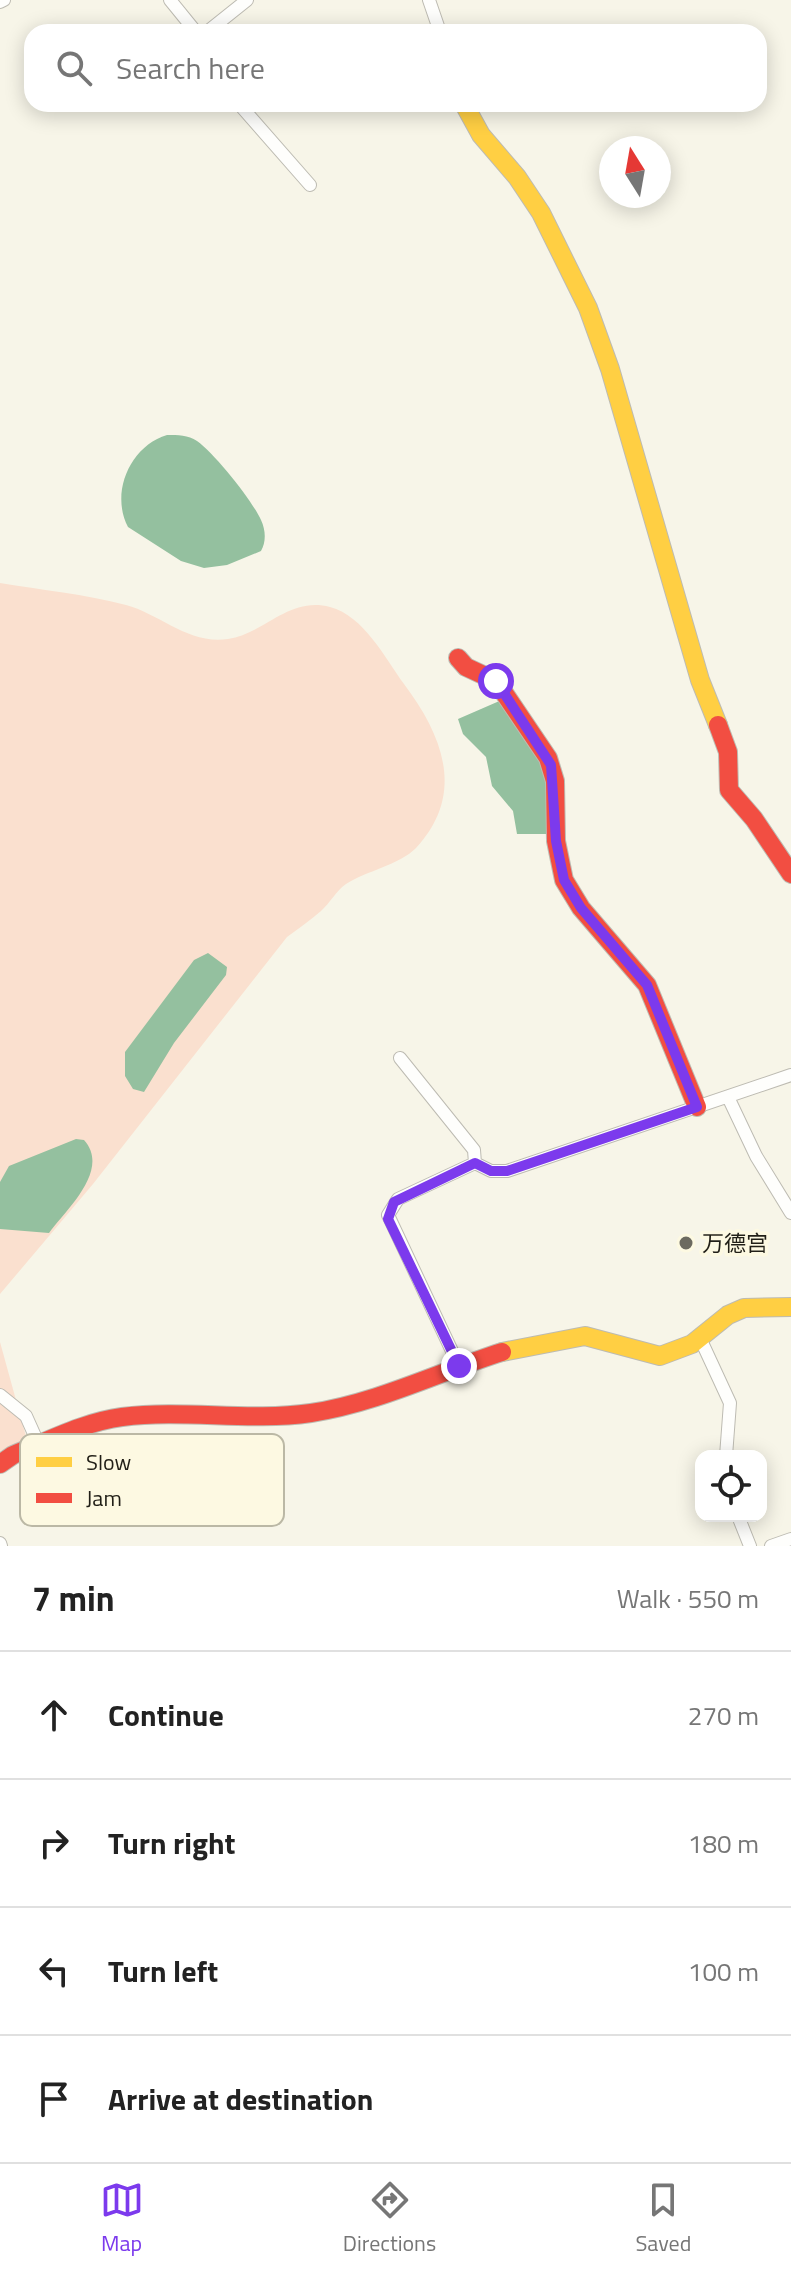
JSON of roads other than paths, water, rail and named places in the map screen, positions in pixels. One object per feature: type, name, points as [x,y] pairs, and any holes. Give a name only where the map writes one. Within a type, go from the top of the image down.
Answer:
[{"type":"street","points":[[170,0],[190,24]]},
{"type":"street","points":[[217,24],[247,0]]},
{"type":"street","points":[[429,0],[437,24]]},
{"type":"street","points":[[246,112],[310,185]]},
{"type":"street","points":[[468,112],[481,135],[517,177],[541,213],[588,308],[610,369],[700,680],[728,752],[729,790],[754,819],[791,874]]},
{"type":"street","points":[[458,658],[466,667],[496,681],[548,758],[555,781],[556,841],[564,880],[581,908],[647,985],[697,1107]]},
{"type":"street","points":[[400,1058],[474,1150],[475,1163]]},
{"type":"street","points":[[475,1163],[491,1171],[507,1171],[791,1075]]},
{"type":"street","points":[[728,1097],[756,1156],[791,1213]]},
{"type":"street","points":[[459,1366],[388,1215],[398,1199],[475,1163]]},
{"type":"street","points":[[71,1434],[121,1417],[258,1419],[311,1413],[493,1354],[585,1336],[612,1340],[655,1356],[663,1355],[679,1351],[740,1308],[766,1303],[791,1307]]},
{"type":"street","points":[[699,1336],[730,1403],[726,1450]]},
{"type":"street","points":[[0,1395],[26,1416],[34,1434]]},
{"type":"street","points":[[0,1464],[20,1454]]},
{"type":"street","points":[[740,1522],[750,1546]]},
{"type":"street","points":[[771,1546],[791,1539]]},
{"type":"place","name":"万德宫","points":[[686,1243]]}]
